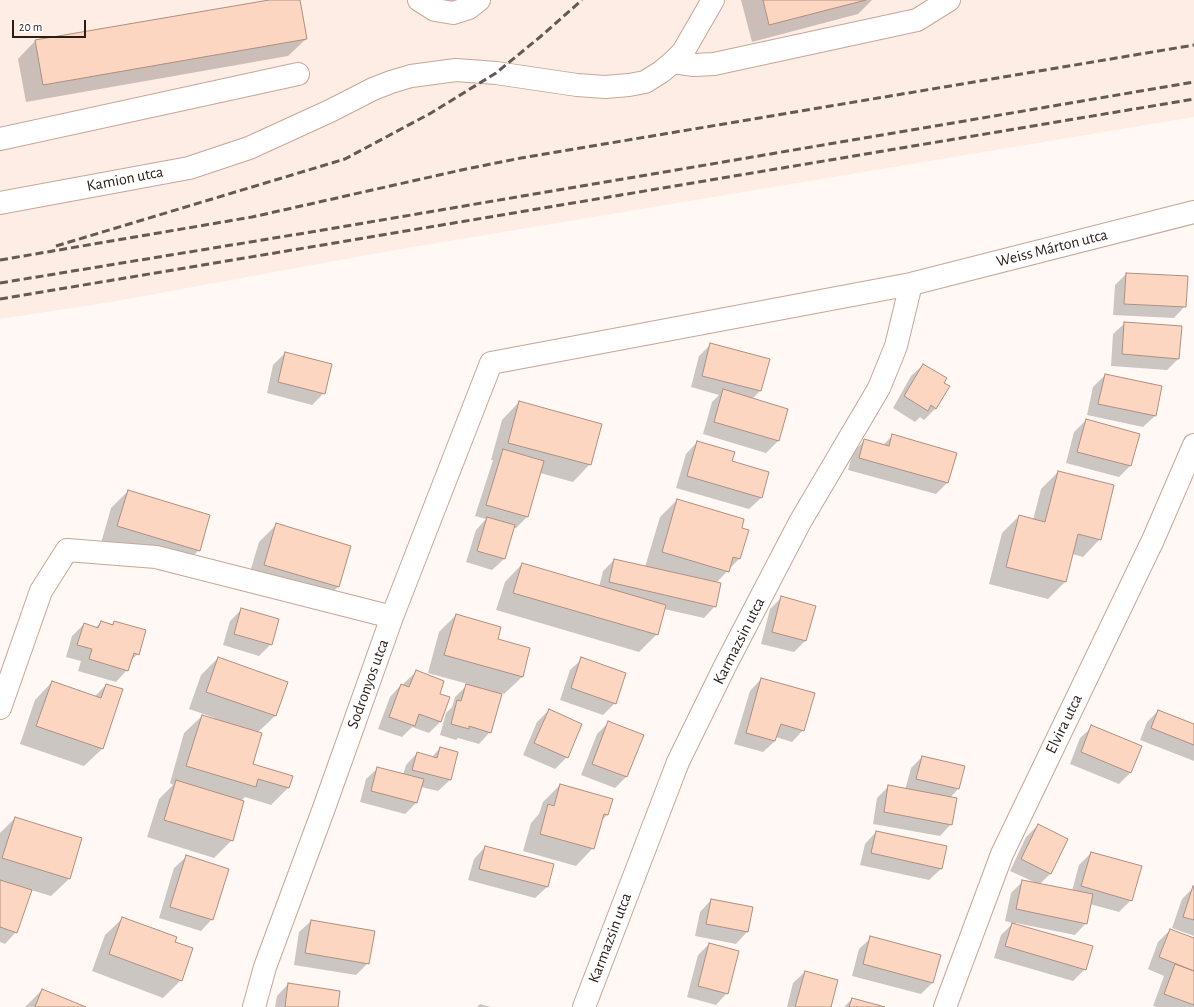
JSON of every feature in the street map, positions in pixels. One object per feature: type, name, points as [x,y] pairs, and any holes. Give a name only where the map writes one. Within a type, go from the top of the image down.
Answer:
[{"type":"street","points":[[419,0],[435,10],[453,13],[469,8],[479,0]]},
{"type":"street","name":"Kamion utca","points":[[0,203],[189,168],[249,148],[391,82],[411,76],[456,70],[496,73],[606,88],[645,82],[661,72],[683,52],[713,0]]},
{"type":"street","points":[[673,62],[694,65],[714,64],[910,22],[917,20],[949,0]]},
{"type":"street","points":[[0,139],[298,74]]},
{"type":"street","name":"Weiss Márton utca","points":[[491,363],[911,284],[1194,212]]},
{"type":"street","name":"Karmazsin utca","points":[[584,1007],[678,762],[725,666],[800,522],[879,388],[896,346],[911,284]]},
{"type":"street","name":"Sodronyos utca","points":[[254,1007],[265,967],[324,808],[392,617],[491,363]]},
{"type":"street","name":"Elvira utca","points":[[945,1007],[1002,854],[1153,540],[1194,445]]},
{"type":"street","points":[[0,708],[41,591],[67,550],[156,557],[392,617]]},
{"type":"shaded area","points":[[0,0],[1194,0],[1194,117],[400,249],[111,302],[0,319]]},
{"type":"building","points":[[269,0],[300,0],[307,39],[43,85],[35,40]]},
{"type":"building","points":[[763,0],[866,0],[769,25]]},
{"type":"building","points":[[1126,273],[1188,276],[1186,307],[1124,304]]},
{"type":"building","points":[[1124,322],[1182,326],[1179,359],[1122,354]]},
{"type":"building","points":[[710,343],[770,359],[761,391],[702,376]]},
{"type":"building","points":[[285,352],[332,364],[325,394],[278,382]]},
{"type":"building","points":[[923,364],[947,378],[944,383],[950,386],[936,409],[931,405],[928,411],[904,396]]},
{"type":"building","points":[[1105,374],[1162,386],[1156,416],[1098,404]]},
{"type":"building","points":[[723,389],[788,409],[779,441],[714,422]]},
{"type":"building","points":[[519,401],[602,424],[591,465],[508,443]]},
{"type":"building","points":[[1086,419],[1140,434],[1131,466],[1077,452]]},
{"type":"building","points":[[892,434],[957,453],[948,483],[859,458],[864,439],[889,446]]},
{"type":"building","points":[[697,441],[735,452],[732,461],[769,472],[762,498],[687,476]]},
{"type":"building","points":[[503,449],[544,461],[528,517],[486,505]]},
{"type":"building","points":[[1058,471],[1114,485],[1101,540],[1078,534],[1066,582],[1006,567],[1019,515],[1045,522]]},
{"type":"building","points":[[128,490],[210,515],[200,551],[117,526]]},
{"type":"building","points":[[677,499],[744,519],[742,528],[749,530],[740,559],[733,557],[729,572],[662,552]]},
{"type":"building","points":[[487,517],[515,525],[505,559],[477,551]]},
{"type":"building","points":[[276,523],[351,546],[339,587],[264,565]]},
{"type":"building","points":[[614,559],[721,583],[716,607],[609,582]]},
{"type":"building","points":[[522,563],[666,605],[658,635],[513,593]]},
{"type":"building","points":[[781,596],[816,606],[806,641],[772,632]]},
{"type":"building","points":[[241,608],[279,619],[272,645],[234,634]]},
{"type":"building","points":[[456,614],[501,627],[498,639],[530,648],[523,677],[444,655]]},
{"type":"building","points":[[101,621],[113,625],[114,621],[146,630],[139,655],[134,653],[128,671],[89,659],[92,649],[77,645],[84,623],[98,628]]},
{"type":"building","points":[[218,657],[288,682],[276,716],[206,692]]},
{"type":"building","points":[[581,657],[626,673],[616,704],[571,688]]},
{"type":"building","points":[[416,670],[444,681],[440,694],[450,697],[441,722],[419,714],[415,726],[389,717],[401,684],[409,687]]},
{"type":"building","points":[[761,678],[815,693],[804,731],[781,724],[775,741],[746,733]]},
{"type":"building","points":[[52,681],[101,698],[106,684],[123,689],[103,749],[36,726]]},
{"type":"building","points":[[466,684],[502,694],[491,733],[469,726],[469,729],[451,724],[457,700],[461,701]]},
{"type":"building","points":[[549,709],[582,724],[568,758],[534,743]]},
{"type":"building","points":[[1158,710],[1194,724],[1194,745],[1151,728]]},
{"type":"building","points":[[202,715],[262,733],[253,764],[293,776],[289,788],[258,779],[256,787],[186,766]]},
{"type":"building","points":[[608,721],[644,735],[627,777],[592,764]]},
{"type":"building","points":[[1091,725],[1142,746],[1131,773],[1081,752]]},
{"type":"building","points":[[440,747],[458,752],[451,780],[412,770],[417,752],[437,758]]},
{"type":"building","points":[[922,756],[965,766],[959,789],[916,779]]},
{"type":"building","points":[[377,767],[424,779],[417,803],[371,791]]},
{"type":"building","points":[[176,780],[244,801],[233,841],[164,820]]},
{"type":"building","points":[[560,784],[613,799],[608,815],[604,814],[594,849],[540,834],[548,804],[554,806]]},
{"type":"building","points":[[888,785],[957,798],[952,825],[884,812]]},
{"type":"building","points":[[15,817],[82,838],[70,879],[2,858]]},
{"type":"building","points":[[1038,824],[1068,839],[1051,874],[1021,859]]},
{"type":"building","points":[[876,831],[947,846],[942,869],[871,853]]},
{"type":"building","points":[[485,846],[554,864],[548,887],[479,869]]},
{"type":"building","points":[[1091,852],[1142,866],[1132,901],[1081,886]]},
{"type":"building","points":[[186,855],[229,869],[213,920],[170,907]]},
{"type":"building","points":[[0,880],[32,890],[17,933],[0,927]]},
{"type":"building","points":[[1022,880],[1093,894],[1087,924],[1016,909]]},
{"type":"building","points":[[1194,886],[1194,920],[1183,917]]},
{"type":"building","points":[[711,899],[753,907],[748,932],[706,924]]},
{"type":"building","points":[[122,917],[177,937],[175,942],[193,948],[182,981],[109,954]]},
{"type":"building","points":[[311,920],[375,931],[369,964],[305,953]]},
{"type":"building","points":[[1012,923],[1093,946],[1086,970],[1005,946]]},
{"type":"building","points":[[1170,929],[1194,938],[1194,971],[1159,957]]},
{"type":"building","points":[[870,936],[941,955],[933,983],[863,964]]},
{"type":"building","points":[[709,943],[739,951],[728,994],[698,986]]},
{"type":"building","points":[[1175,964],[1194,971],[1194,1005],[1164,994]]},
{"type":"building","points":[[805,971],[838,980],[831,1007],[795,1007]]},
{"type":"building","points":[[288,983],[340,991],[338,1007],[285,1007]]},
{"type":"building","points":[[42,989],[86,1007],[35,1007]]},
{"type":"building","points":[[852,998],[885,1007],[849,1007]]},
{"type":"railway","points":[[56,246],[345,159],[431,113],[496,73],[582,0]]},
{"type":"railway","points":[[0,260],[252,217],[521,158],[1194,45]]},
{"type":"railway","points":[[0,283],[311,232],[1194,82]]},
{"type":"railway","points":[[0,299],[1194,99]]}]
